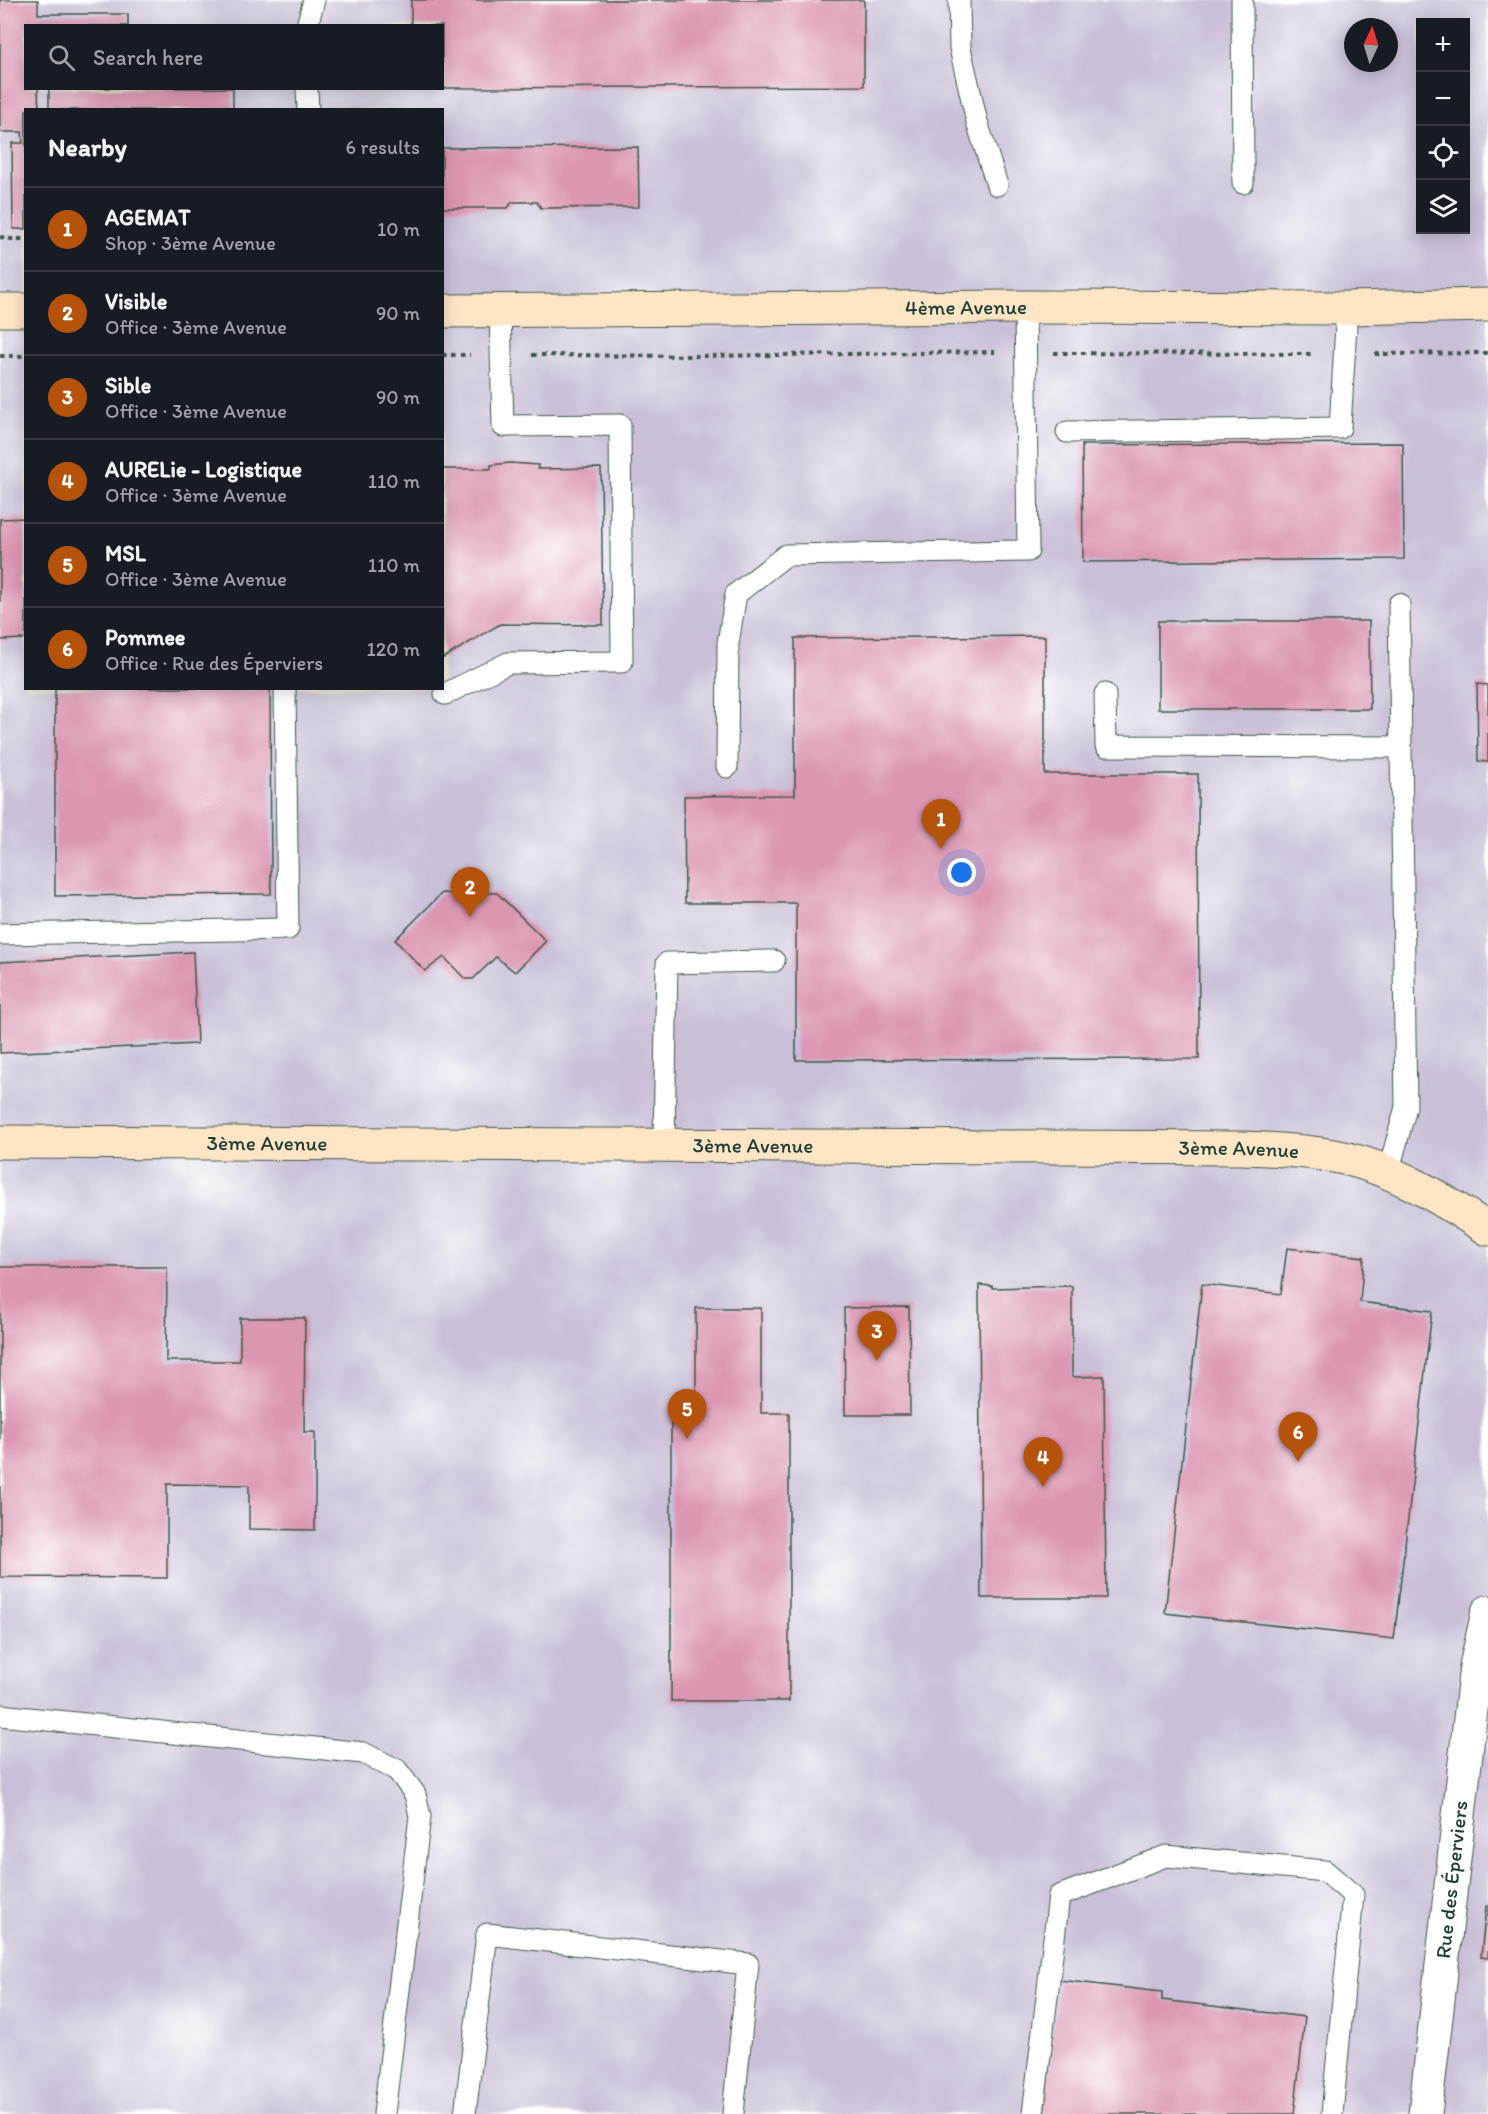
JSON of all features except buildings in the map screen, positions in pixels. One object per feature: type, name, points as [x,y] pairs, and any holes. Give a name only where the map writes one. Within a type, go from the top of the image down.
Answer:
[{"type":"street","name":"4ème Avenue","points":[[444,311],[1488,306]]},
{"type":"street","points":[[0,310],[24,310]]},
{"type":"street","name":"3ème Avenue","points":[[0,1142],[1294,1150],[1341,1157],[1388,1173],[1439,1197],[1488,1229]]},
{"type":"street","name":"Rue des Éperviers","points":[[1425,2114],[1476,1666],[1488,1612]]},
{"type":"lane","points":[[308,24],[314,0]]},
{"type":"lane","points":[[959,0],[960,48],[977,122],[997,185]]},
{"type":"lane","points":[[1242,0],[1243,183]]},
{"type":"lane","points":[[307,90],[308,108]]},
{"type":"lane","points":[[728,767],[728,644],[736,594],[786,555],[1028,551],[1025,307]]},
{"type":"lane","points":[[1067,432],[1340,428],[1347,308]]},
{"type":"lane","points":[[445,694],[508,663],[622,662],[620,424],[502,426],[500,311]]},
{"type":"lane","points":[[1388,1173],[1406,1107],[1399,604]]},
{"type":"lane","points":[[0,934],[288,929],[285,690]]},
{"type":"lane","points":[[1105,694],[1106,746],[1401,747]]},
{"type":"lane","points":[[664,1145],[667,963],[774,961]]},
{"type":"lane","points":[[0,1715],[363,1753],[397,1770],[415,1794],[420,1816],[384,2114]]},
{"type":"lane","points":[[1033,2114],[1059,1896],[1166,1856],[1325,1871],[1353,1895],[1332,2114]]},
{"type":"lane","points":[[465,2114],[487,1934],[748,1964],[733,2114]]},
{"type":"path","points":[[0,237],[24,239]]},
{"type":"path","points":[[444,355],[704,356],[1025,352],[1488,353]]},
{"type":"path","points":[[0,356],[24,356]]},
{"type":"shaded area","points":[[0,0],[1488,0],[1488,2114],[0,2114]]},
{"type":"place","name":"AGEMAT","points":[[941,849]]},
{"type":"place","name":"Visible","points":[[470,917]]},
{"type":"place","name":"Sible","points":[[877,1361]]},
{"type":"place","name":"MSL","points":[[687,1439]]},
{"type":"place","name":"Pommee","points":[[1298,1462]]},
{"type":"place","name":"AURELie - Logistique","points":[[1043,1487]]}]
